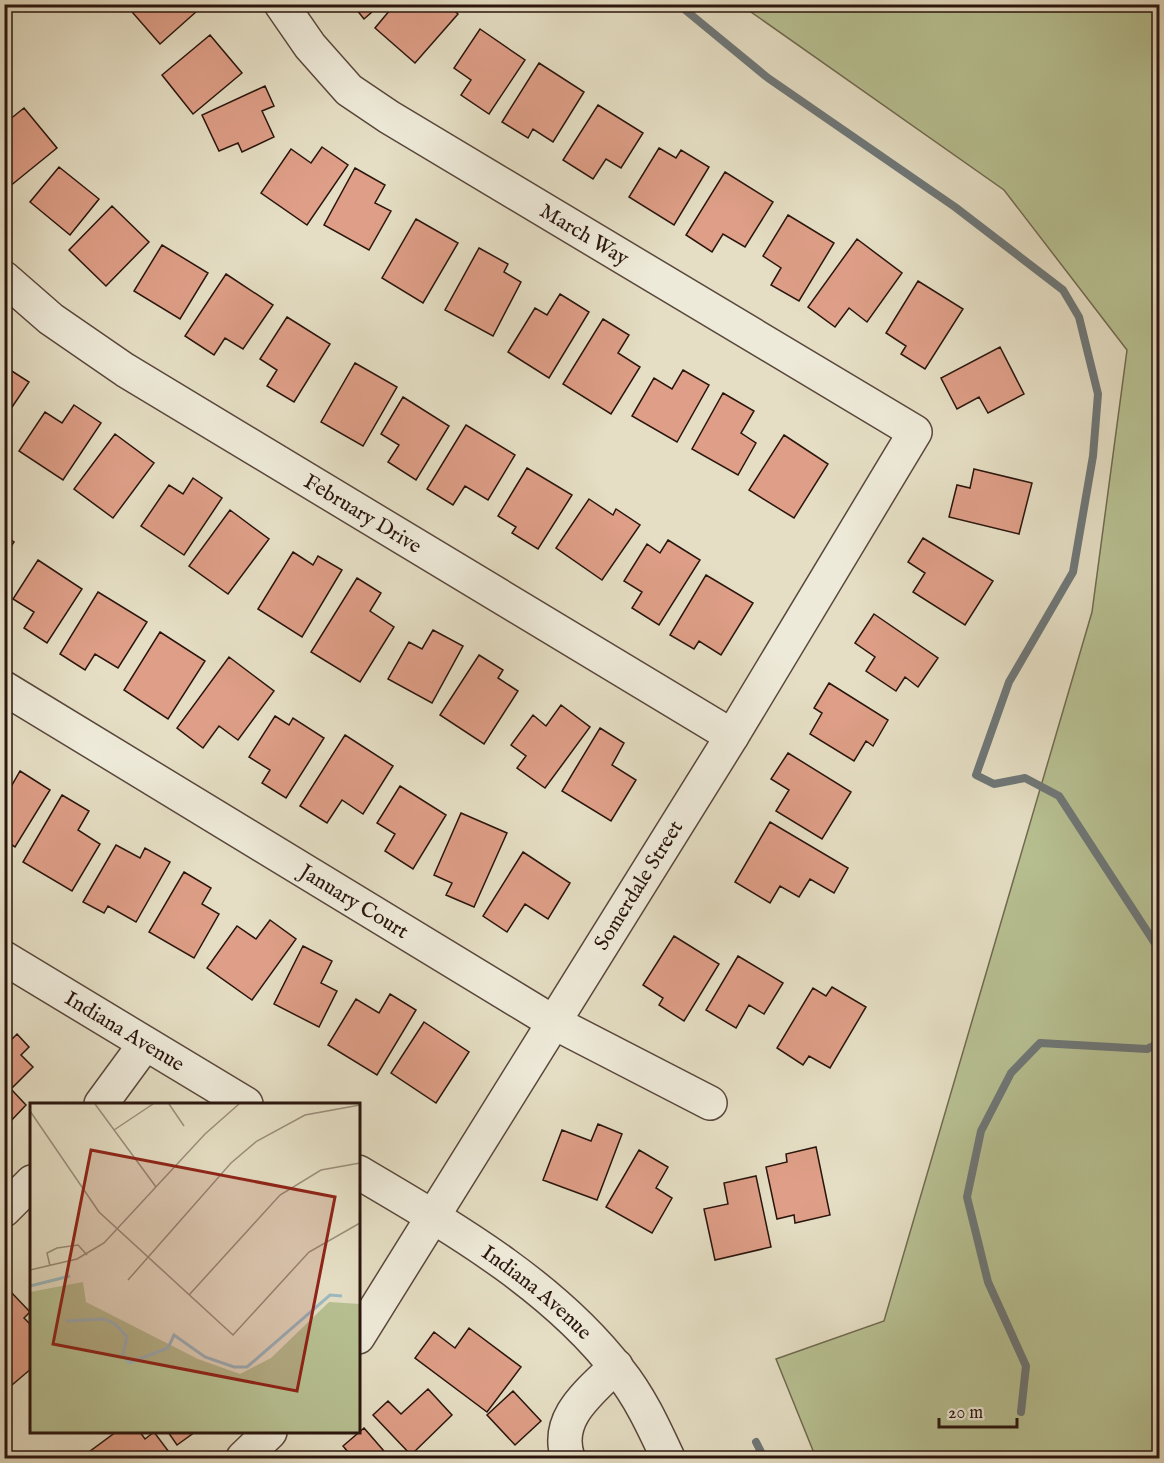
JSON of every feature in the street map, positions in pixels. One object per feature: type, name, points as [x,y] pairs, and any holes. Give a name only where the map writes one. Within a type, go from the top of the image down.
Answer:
[{"type":"street","name":"March Way","points":[[281,4],[310,46],[350,90],[389,117],[915,432]]},
{"type":"street","name":"February Drive","points":[[4,278],[51,319],[125,370],[732,735]]},
{"type":"street","name":"Somerdale Street","points":[[360,1334],[435,1217],[553,1022],[732,735],[915,432]]},
{"type":"street","name":"January Court","points":[[4,688],[553,1022],[710,1103]]},
{"type":"street","name":"Indiana Avenue","points":[[4,958],[244,1103]]},
{"type":"street","points":[[102,1103],[145,1044]]},
{"type":"street","name":"Indiana Avenue","points":[[360,1173],[435,1217],[528,1282],[595,1341],[616,1366],[651,1419],[668,1458]]},
{"type":"street","points":[[4,1210],[30,1184]]},
{"type":"street","points":[[568,1458],[564,1433],[569,1416],[616,1366]]},
{"type":"street","points":[[243,1458],[268,1433]]},
{"type":"green space","points":[[741,5],[1159,5],[1159,1458],[816,1458],[776,1359],[884,1321],[1092,612],[1127,350],[1004,190]]},
{"type":"building","points":[[191,4],[197,11],[160,44],[126,5]]},
{"type":"building","points":[[352,4],[381,4],[364,19]]},
{"type":"building","points":[[395,4],[447,4],[458,14],[415,63],[375,28]]},
{"type":"building","points":[[480,29],[525,60],[489,114],[461,95],[471,80],[454,68]]},
{"type":"building","points":[[210,35],[242,73],[193,114],[162,75]]},
{"type":"building","points":[[539,63],[584,92],[553,142],[533,129],[528,138],[502,122]]},
{"type":"building","points":[[265,86],[274,106],[262,111],[274,137],[242,152],[238,143],[219,151],[202,115]]},
{"type":"building","points":[[598,105],[643,133],[621,168],[606,159],[593,179],[563,160]]},
{"type":"building","points":[[24,108],[57,148],[4,191],[4,124]]},
{"type":"building","points":[[322,147],[348,165],[307,225],[261,193],[291,149],[311,163]]},
{"type":"building","points":[[659,148],[676,158],[681,150],[709,167],[674,225],[629,197]]},
{"type":"building","points":[[59,167],[99,199],[70,235],[30,202]]},
{"type":"building","points":[[355,168],[385,185],[375,203],[391,211],[369,250],[324,225]]},
{"type":"building","points":[[725,172],[773,202],[745,247],[723,234],[712,252],[686,235]]},
{"type":"building","points":[[112,206],[149,242],[106,286],[69,250]]},
{"type":"building","points":[[788,215],[834,243],[799,301],[771,285],[781,268],[763,256]]},
{"type":"building","points":[[416,219],[458,243],[423,303],[382,278]]},
{"type":"building","points":[[857,239],[902,273],[867,322],[849,308],[835,327],[808,307]]},
{"type":"building","points":[[162,245],[208,273],[180,319],[134,291]]},
{"type":"building","points":[[479,248],[508,264],[504,272],[521,282],[493,336],[445,310]]},
{"type":"building","points":[[226,274],[273,305],[243,349],[225,338],[214,355],[185,336]]},
{"type":"building","points":[[918,281],[963,309],[925,369],[901,354],[906,346],[886,333]]},
{"type":"building","points":[[560,294],[589,312],[549,378],[508,352],[535,308],[547,315]]},
{"type":"building","points":[[287,317],[330,344],[294,402],[267,386],[277,370],[260,359]]},
{"type":"building","points":[[603,319],[629,335],[618,353],[640,367],[611,414],[563,384]]},
{"type":"building","points":[[1000,347],[1024,394],[988,413],[979,397],[957,409],[941,378]]},
{"type":"building","points":[[355,363],[397,387],[363,446],[321,422]]},
{"type":"building","points":[[4,366],[29,382],[4,419]]},
{"type":"building","points":[[683,370],[709,385],[677,442],[632,416],[654,378],[672,389]]},
{"type":"building","points":[[723,393],[754,411],[741,433],[756,443],[738,475],[692,449]]},
{"type":"building","points":[[403,397],[449,426],[416,480],[388,462],[399,445],[381,434]]},
{"type":"building","points":[[74,405],[101,423],[63,480],[19,451],[45,412],[62,423]]},
{"type":"building","points":[[466,425],[515,455],[488,500],[465,486],[453,505],[427,489]]},
{"type":"building","points":[[115,434],[154,463],[113,518],[74,489]]},
{"type":"building","points":[[784,435],[828,464],[794,518],[749,490]]},
{"type":"building","points":[[527,468],[572,495],[538,549],[512,533],[516,527],[498,516]]},
{"type":"building","points":[[974,469],[1032,483],[1019,534],[949,517],[957,485],[970,488]]},
{"type":"building","points":[[193,478],[222,498],[184,555],[141,526],[169,485],[183,494]]},
{"type":"building","points":[[589,499],[613,515],[616,509],[640,525],[602,580],[556,548]]},
{"type":"building","points":[[230,510],[269,539],[228,594],[189,566]]},
{"type":"building","points":[[4,535],[14,542],[4,557]]},
{"type":"building","points":[[923,538],[993,581],[965,625],[913,592],[925,573],[908,562]]},
{"type":"building","points":[[668,540],[700,560],[659,625],[632,608],[642,592],[624,581],[647,544],[660,553]]},
{"type":"building","points":[[293,552],[313,565],[318,556],[342,570],[302,637],[258,609]]},
{"type":"building","points":[[38,560],[82,589],[47,643],[24,628],[34,612],[13,599]]},
{"type":"building","points":[[706,575],[753,603],[721,655],[699,641],[694,649],[670,635]]},
{"type":"building","points":[[357,578],[381,593],[370,611],[394,627],[360,682],[311,652]]},
{"type":"building","points":[[98,592],[147,622],[118,668],[95,654],[85,670],[60,654]]},
{"type":"building","points":[[874,614],[938,658],[918,687],[905,677],[896,691],[866,671],[875,657],[855,643]]},
{"type":"building","points":[[433,630],[463,646],[432,703],[388,679],[409,642],[422,649]]},
{"type":"building","points":[[160,632],[205,661],[168,719],[124,690]]},
{"type":"building","points":[[479,655],[503,670],[498,678],[518,691],[484,744],[440,715]]},
{"type":"building","points":[[229,657],[274,691],[238,740],[219,726],[203,748],[177,728]]},
{"type":"building","points":[[829,683],[888,720],[873,746],[866,741],[854,761],[810,734],[822,713],[814,708]]},
{"type":"building","points":[[561,705],[590,727],[545,788],[517,768],[526,756],[511,745],[533,715],[546,726]]},
{"type":"building","points":[[275,716],[289,725],[293,718],[324,738],[286,798],[262,783],[270,770],[249,757]]},
{"type":"building","points":[[600,728],[624,743],[612,765],[636,780],[611,821],[562,791]]},
{"type":"building","points":[[345,735],[393,766],[363,814],[342,800],[327,823],[300,806]]},
{"type":"building","points":[[788,753],[851,792],[822,839],[776,811],[789,790],[771,779]]},
{"type":"building","points":[[20,771],[50,790],[15,847],[4,840],[4,790],[8,792]]},
{"type":"building","points":[[400,786],[446,815],[413,869],[385,851],[395,834],[377,823]]},
{"type":"building","points":[[62,795],[89,811],[78,830],[100,844],[72,891],[23,862]]},
{"type":"building","points":[[461,813],[507,833],[474,907],[446,895],[452,883],[434,875]]},
{"type":"building","points":[[770,822],[848,868],[834,893],[810,879],[799,897],[780,886],[770,903],[735,882]]},
{"type":"building","points":[[116,845],[140,858],[145,848],[170,862],[136,922],[108,906],[104,913],[83,902]]},
{"type":"building","points":[[523,852],[570,883],[548,919],[525,904],[507,932],[483,916]]},
{"type":"building","points":[[184,872],[211,888],[202,904],[219,914],[194,958],[149,932]]},
{"type":"building","points":[[270,920],[296,939],[252,1000],[207,968],[237,926],[256,939]]},
{"type":"building","points":[[674,936],[719,964],[684,1021],[659,1005],[663,998],[643,985]]},
{"type":"building","points":[[303,946],[332,961],[321,983],[337,991],[319,1027],[274,1004]]},
{"type":"building","points":[[738,956],[783,983],[764,1014],[749,1005],[736,1028],[706,1010]]},
{"type":"building","points":[[832,987],[866,1007],[830,1068],[809,1056],[803,1065],[777,1048],[813,988],[826,996]]},
{"type":"building","points":[[390,994],[416,1010],[377,1075],[328,1045],[356,999],[379,1013]]},
{"type":"building","points":[[424,1022],[469,1052],[436,1103],[391,1073]]},
{"type":"building","points":[[17,1034],[29,1047],[21,1055],[33,1067],[11,1089],[26,1105],[8,1124],[4,1121],[4,1047]]},
{"type":"building","points":[[598,1124],[622,1134],[597,1200],[543,1180],[562,1130],[591,1141]]},
{"type":"building","points":[[816,1147],[830,1215],[795,1223],[794,1215],[777,1219],[766,1167],[787,1162],[786,1154]]},
{"type":"building","points":[[639,1150],[668,1167],[656,1188],[672,1198],[652,1233],[606,1207]]},
{"type":"building","points":[[756,1176],[771,1247],[715,1260],[704,1209],[728,1204],[724,1183]]},
{"type":"building","points":[[10,1291],[30,1312],[24,1318],[30,1324],[30,1370],[12,1385],[4,1376],[4,1296]]},
{"type":"building","points":[[469,1328],[521,1367],[487,1412],[415,1358],[434,1332],[455,1348]]},
{"type":"building","points":[[428,1389],[452,1415],[411,1455],[373,1415],[388,1401],[401,1414]]},
{"type":"building","points":[[513,1391],[541,1421],[515,1445],[487,1415]]},
{"type":"building","points":[[364,1428],[390,1458],[353,1458],[343,1446]]},
{"type":"building","points":[[115,1433],[141,1433],[145,1439],[155,1433],[172,1456],[169,1458],[94,1458],[89,1452]]},
{"type":"building","points":[[169,1433],[194,1433],[177,1445]]},
{"type":"waterway","points":[[678,4],[768,78],[955,207],[1063,290],[1079,317],[1098,394],[1093,456],[1073,572],[1009,682],[976,775],[994,784],[1025,778],[1059,796],[1160,951]]},
{"type":"waterway","points":[[1021,1412],[1026,1366],[988,1282],[967,1197],[981,1131],[1011,1073],[1040,1043],[1147,1049],[1160,1043]]},
{"type":"waterway","points":[[756,1442],[764,1458]]}]
